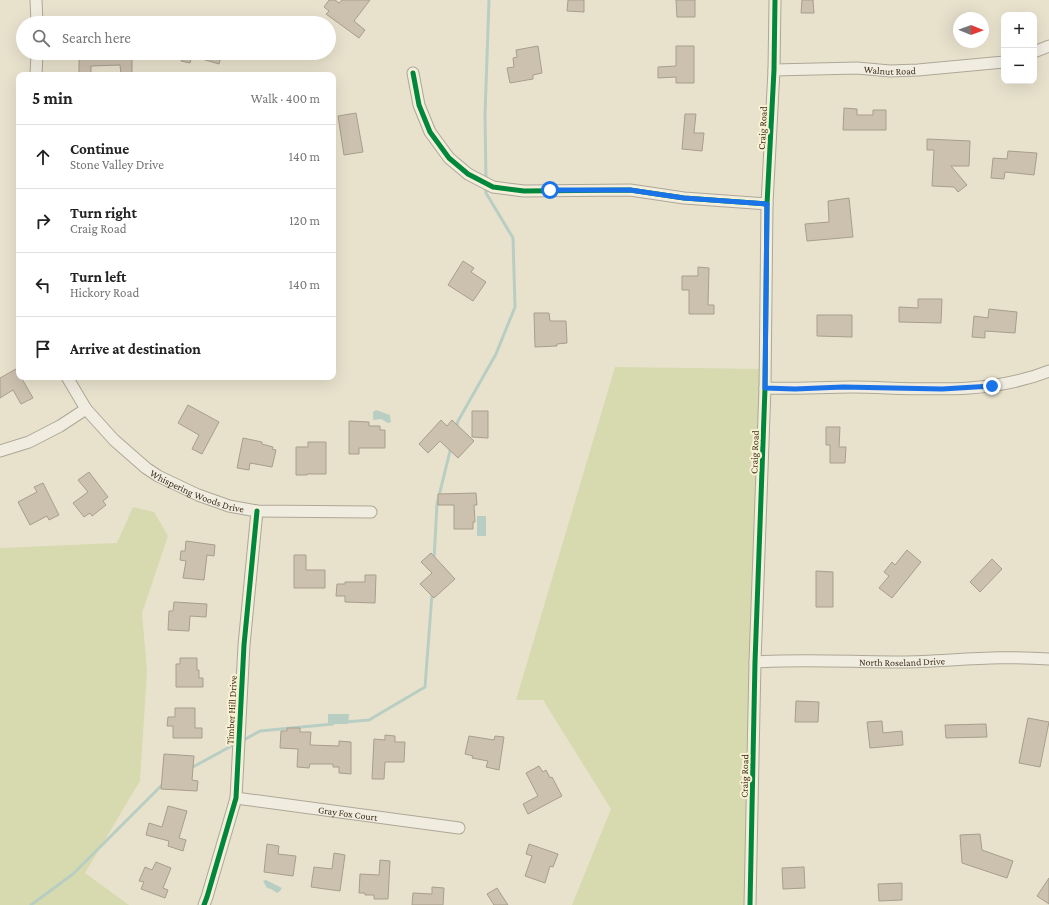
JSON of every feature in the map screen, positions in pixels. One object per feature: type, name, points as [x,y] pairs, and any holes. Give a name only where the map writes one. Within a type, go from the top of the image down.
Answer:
[{"type":"street","points":[[36,0],[37,16]]},
{"type":"street","name":"Craig Road","points":[[750,905],[765,388],[767,204],[774,70],[775,0]]},
{"type":"street","points":[[1037,51],[1049,46]]},
{"type":"street","points":[[36,72],[37,60]]},
{"type":"street","name":"Walnut Road","points":[[774,70],[857,68],[890,71],[932,70],[1001,62]]},
{"type":"street","points":[[413,73],[419,105],[430,132],[449,158],[468,174],[493,187],[524,191],[630,190],[684,198],[767,204]]},
{"type":"street","points":[[765,388],[795,389],[843,387],[942,389],[992,386],[1037,376],[1049,371]]},
{"type":"street","name":"Whispering Woods Drive","points":[[69,380],[86,409],[114,440],[146,468],[158,476],[198,495],[229,506],[257,511],[371,512]]},
{"type":"street","points":[[0,451],[29,442],[60,426],[86,409]]},
{"type":"street","name":"Timber Hill Drive","points":[[204,905],[236,798],[244,645],[257,511]]},
{"type":"street","name":"North Roseland Drive","points":[[756,662],[903,662],[1022,656],[1049,659]]},
{"type":"street","name":"Gray Fox Court","points":[[236,798],[459,828]]},
{"type":"green space","points":[[615,367],[765,369],[750,905],[572,905],[611,809],[543,700],[516,700]]},
{"type":"green space","points":[[133,507],[154,512],[168,536],[142,613],[147,671],[140,781],[85,873],[129,905],[0,905],[0,548],[117,543]]},
{"type":"shaded area","points":[[376,410],[390,415],[391,422],[388,423],[381,419],[373,420],[373,412]]},
{"type":"shaded area","points":[[477,516],[486,516],[486,536],[477,536]]},
{"type":"shaded area","points":[[328,714],[349,714],[348,724],[328,724]]},
{"type":"shaded area","points":[[266,880],[282,888],[277,893],[267,888],[263,881]]},
{"type":"building","points":[[329,0],[335,0],[339,3],[342,0],[370,0],[354,21],[365,30],[359,38],[336,21],[336,16],[329,16],[326,14],[329,11],[324,7]]},
{"type":"building","points":[[568,0],[584,0],[584,12],[567,11]]},
{"type":"building","points":[[676,0],[695,0],[695,17],[677,17]]},
{"type":"building","points":[[802,0],[813,0],[814,13],[801,13]]},
{"type":"building","points":[[538,46],[542,73],[533,75],[533,79],[510,83],[507,68],[514,67],[513,58],[517,57],[516,50]]},
{"type":"building","points":[[676,46],[694,46],[694,83],[676,83],[676,77],[658,78],[658,67],[676,66]]},
{"type":"building","points":[[79,60],[132,60],[132,72],[121,72],[120,65],[91,66],[91,72],[79,72]]},
{"type":"building","points":[[181,60],[191,60],[190,63]]},
{"type":"building","points":[[206,60],[220,60],[219,64]]},
{"type":"building","points":[[844,108],[857,109],[857,115],[873,115],[873,110],[886,110],[886,130],[843,130]]},
{"type":"building","points":[[356,113],[363,152],[344,155],[338,116]]},
{"type":"building","points":[[685,114],[696,114],[694,133],[704,133],[702,151],[682,149]]},
{"type":"building","points":[[927,139],[970,141],[969,166],[951,166],[967,185],[958,192],[954,187],[932,186],[934,150],[927,150]]},
{"type":"building","points":[[1008,151],[1037,153],[1034,175],[1005,172],[1004,179],[991,178],[993,158],[1007,159]]},
{"type":"building","points":[[849,198],[853,237],[807,241],[805,224],[829,222],[828,201]]},
{"type":"building","points":[[463,261],[474,268],[471,272],[486,282],[473,301],[448,285]]},
{"type":"building","points":[[698,267],[709,268],[708,305],[714,305],[714,314],[689,314],[689,290],[682,290],[682,276],[698,276]]},
{"type":"building","points":[[918,299],[942,299],[941,323],[899,322],[899,307],[918,308]]},
{"type":"building","points":[[989,309],[1017,312],[1015,333],[985,331],[985,338],[972,337],[974,316],[988,318]]},
{"type":"building","points":[[534,313],[549,313],[550,321],[566,321],[567,343],[557,344],[557,346],[535,347]]},
{"type":"building","points":[[817,315],[852,315],[852,337],[817,336]]},
{"type":"building","points":[[16,369],[16,380],[23,380],[33,398],[21,404],[13,390],[0,398],[0,378]]},
{"type":"building","points":[[188,405],[219,422],[202,454],[192,449],[199,435],[178,423]]},
{"type":"building","points":[[472,411],[488,411],[488,438],[472,437]]},
{"type":"building","points":[[441,420],[447,426],[452,420],[474,441],[458,458],[440,441],[428,453],[419,444]]},
{"type":"building","points":[[349,421],[369,422],[369,426],[380,426],[380,430],[385,430],[385,448],[359,448],[359,454],[349,454]]},
{"type":"building","points":[[826,427],[840,427],[839,447],[846,447],[845,463],[830,463],[830,445],[826,445]]},
{"type":"building","points":[[243,438],[262,442],[262,444],[273,447],[272,449],[276,450],[272,467],[250,463],[249,470],[237,468]]},
{"type":"building","points":[[308,442],[326,442],[326,474],[296,475],[296,447],[308,447]]},
{"type":"building","points":[[89,472],[108,497],[103,501],[106,505],[92,516],[90,513],[84,517],[73,503],[88,492],[78,480]]},
{"type":"building","points":[[43,483],[59,515],[49,520],[47,516],[30,525],[18,502],[37,492],[34,487]]},
{"type":"building","points":[[476,493],[477,505],[474,505],[475,522],[473,522],[473,529],[454,529],[454,505],[438,505],[438,494]]},
{"type":"building","points":[[186,541],[215,545],[214,556],[207,555],[204,580],[183,578],[186,561],[180,560],[181,551],[185,551]]},
{"type":"building","points":[[907,550],[921,562],[892,598],[879,588],[889,576],[884,572],[892,562],[895,565]]},
{"type":"building","points":[[431,553],[455,579],[434,598],[420,584],[432,573],[421,562]]},
{"type":"building","points":[[294,555],[306,555],[306,570],[325,570],[325,588],[294,588]]},
{"type":"building","points":[[992,559],[1002,569],[980,592],[970,582]]},
{"type":"building","points":[[816,571],[833,572],[833,607],[816,607]]},
{"type":"building","points":[[365,575],[376,575],[375,603],[345,602],[345,596],[336,596],[337,584],[345,584],[345,582],[365,582]]},
{"type":"building","points":[[174,602],[207,604],[206,617],[190,616],[189,631],[168,630],[169,611],[173,611]]},
{"type":"building","points":[[180,658],[197,658],[197,670],[199,670],[199,678],[203,678],[203,687],[176,687],[176,664],[180,664]]},
{"type":"building","points":[[796,701],[819,702],[818,722],[795,722]]},
{"type":"building","points":[[175,708],[195,708],[195,728],[202,728],[202,738],[173,738],[173,726],[167,726],[168,717],[175,717]]},
{"type":"building","points":[[1028,718],[1049,722],[1040,767],[1019,763]]},
{"type":"building","points":[[882,721],[883,733],[902,731],[903,745],[870,748],[867,722]]},
{"type":"building","points":[[986,724],[987,737],[946,738],[945,725]]},
{"type":"building","points":[[287,728],[300,728],[300,732],[311,732],[310,745],[339,746],[339,741],[351,742],[351,774],[339,773],[339,767],[333,767],[333,764],[310,764],[309,768],[297,767],[298,749],[280,748],[281,731],[287,731]]},
{"type":"building","points":[[385,735],[395,736],[395,742],[405,742],[404,762],[385,762],[384,779],[372,779],[374,739],[385,740]]},
{"type":"building","points":[[469,736],[494,740],[495,736],[504,737],[499,770],[486,767],[488,761],[472,758],[473,756],[465,754]]},
{"type":"building","points":[[164,754],[194,756],[192,780],[198,781],[197,791],[161,789]]},
{"type":"building","points":[[539,766],[543,772],[546,770],[550,778],[552,777],[562,796],[528,814],[523,804],[538,796],[526,773]]},
{"type":"building","points":[[168,806],[187,811],[179,838],[186,840],[183,851],[168,846],[169,841],[146,835],[149,823],[162,827]]},
{"type":"building","points":[[980,834],[982,850],[1013,861],[1007,878],[962,863],[960,835]]},
{"type":"building","points":[[267,844],[279,846],[278,854],[296,856],[293,876],[264,872]]},
{"type":"building","points":[[529,844],[558,854],[553,867],[550,866],[545,883],[525,876],[532,856],[526,854]]},
{"type":"building","points":[[334,853],[345,855],[340,891],[311,887],[314,867],[332,869]]},
{"type":"building","points":[[380,860],[390,861],[388,899],[374,899],[374,895],[359,893],[360,874],[379,875]]},
{"type":"building","points":[[156,862],[171,868],[163,888],[168,890],[165,898],[141,889],[144,882],[139,881],[145,867],[152,870]]},
{"type":"building","points":[[804,867],[805,888],[783,889],[782,868]]},
{"type":"building","points":[[1049,878],[1049,904],[1037,896]]},
{"type":"building","points":[[902,883],[902,900],[879,901],[878,884]]},
{"type":"building","points":[[432,887],[444,888],[443,905],[412,905],[413,893],[432,894]]},
{"type":"building","points":[[497,888],[508,905],[494,905],[487,894]]},
{"type":"waterway","points":[[486,180],[485,115],[489,0]]},
{"type":"waterway","points":[[456,428],[458,421],[496,354],[515,307],[513,238],[486,193],[486,185]]},
{"type":"waterway","points":[[434,560],[437,504],[451,447]]},
{"type":"waterway","points":[[345,722],[369,720],[425,687],[432,594]]},
{"type":"waterway","points":[[242,741],[260,731],[333,724]]},
{"type":"waterway","points":[[191,768],[237,743]]},
{"type":"waterway","points":[[31,905],[73,874],[163,784]]},
{"type":"cycle path","points":[[750,905],[755,662],[765,388],[767,204],[774,70],[775,0]]},
{"type":"cycle path","points":[[413,73],[419,105],[430,132],[449,158],[468,174],[493,187],[524,191],[630,190],[684,198],[767,204]]},
{"type":"cycle path","points":[[204,905],[236,798],[244,645],[257,511]]},
{"type":"route","points":[[550,190],[630,190],[684,198],[767,204],[765,388],[795,389],[843,387],[942,389],[992,386]]}]
